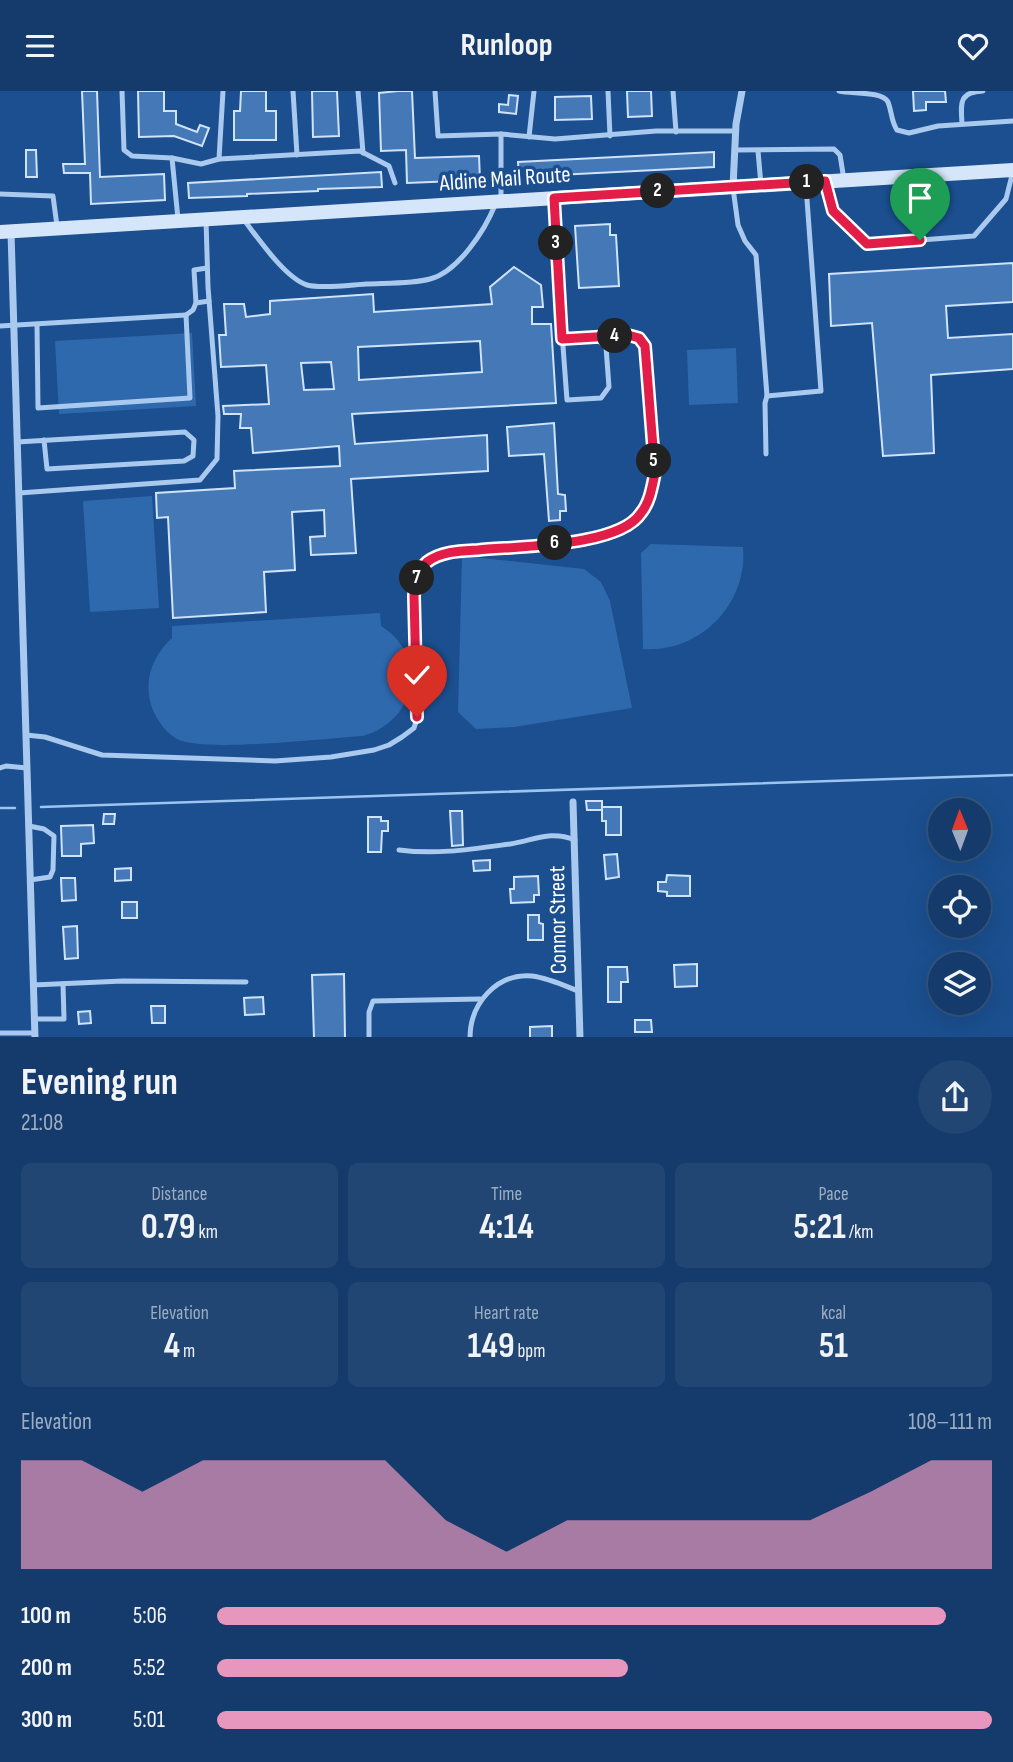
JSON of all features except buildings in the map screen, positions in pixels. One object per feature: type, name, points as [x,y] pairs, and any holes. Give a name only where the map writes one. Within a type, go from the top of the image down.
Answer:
[{"type":"main road","name":"Aldine Mail Route","points":[[6,232],[1013,171]]},
{"type":"street","points":[[733,187],[734,150],[742,91]]},
{"type":"street","points":[[6,232],[14,326],[35,1035]]},
{"type":"street","name":"Connor Street","points":[[573,802],[580,1037]]},
{"type":"lane","points":[[122,91],[124,150],[132,156],[172,158],[201,164],[219,159],[363,153],[389,166],[396,183]]},
{"type":"lane","points":[[219,159],[223,91]]},
{"type":"lane","points":[[293,91],[297,155]]},
{"type":"lane","points":[[358,91],[363,153]]},
{"type":"lane","points":[[435,91],[438,136],[501,134],[555,139],[656,131],[736,131]]},
{"type":"lane","points":[[529,137],[534,91]]},
{"type":"lane","points":[[608,91],[610,136]]},
{"type":"lane","points":[[673,91],[676,132]]},
{"type":"lane","points":[[839,91],[877,93],[885,97],[891,121],[897,130],[909,133],[939,125],[1013,121]]},
{"type":"lane","points":[[962,124],[961,104],[965,95],[983,91]]},
{"type":"lane","points":[[242,218],[276,263],[306,285],[341,286],[429,279],[443,273],[462,256],[487,224],[498,201],[501,134]]},
{"type":"lane","points":[[734,150],[834,149],[840,155],[845,180]]},
{"type":"lane","points":[[758,151],[761,185]]},
{"type":"lane","points":[[172,158],[179,222]]},
{"type":"lane","points":[[825,181],[833,211],[867,244],[974,236],[1006,199],[1013,171]]},
{"type":"lane","points":[[767,396],[821,391],[806,183]]},
{"type":"lane","points":[[733,187],[738,225],[745,241],[756,255],[767,396],[766,454]]},
{"type":"lane","points":[[0,194],[53,196],[57,229]]},
{"type":"lane","points":[[554,198],[567,400],[601,398],[609,387],[606,347],[595,338]]},
{"type":"lane","points":[[19,493],[200,480],[217,459],[218,416],[206,220]]},
{"type":"lane","points":[[0,326],[186,315],[193,310],[196,303],[194,270],[207,268]]},
{"type":"lane","points":[[196,303],[209,301]]},
{"type":"lane","points":[[37,324],[38,408],[190,398],[186,315]]},
{"type":"lane","points":[[26,735],[45,737],[102,755],[275,761],[331,757],[374,750],[402,737],[414,728],[417,717],[414,596],[415,582],[425,563],[448,552],[594,539],[627,528],[641,515],[648,501],[655,473],[645,346],[639,338],[628,335],[562,339]]},
{"type":"lane","points":[[17,442],[44,440],[185,432],[194,440],[193,456],[184,461],[47,469],[44,440]]},
{"type":"lane","points":[[0,768],[27,768]]},
{"type":"lane","points":[[29,826],[44,829],[54,836],[53,870],[50,877],[30,880]]},
{"type":"lane","points":[[400,850],[442,852],[520,842],[557,834],[575,840]]},
{"type":"lane","points":[[470,1037],[471,1023],[480,999],[496,987],[523,976],[544,978],[578,991]]},
{"type":"lane","points":[[33,985],[123,981],[246,982]]},
{"type":"lane","points":[[34,1020],[64,1019],[63,984]]},
{"type":"lane","points":[[369,1037],[369,1012],[373,1001],[480,999]]},
{"type":"lane","points":[[0,1033],[35,1035]]},
{"type":"shaded area","points":[[192,333],[196,406],[59,414],[55,341]]},
{"type":"shaded area","points":[[736,348],[738,403],[689,405],[687,350]]},
{"type":"shaded area","points":[[152,496],[159,608],[90,612],[83,501]]},
{"type":"shaded area","points":[[651,544],[743,547],[742,568],[738,588],[729,605],[701,634],[664,648],[643,649],[641,553]]},
{"type":"shaded area","points":[[462,558],[584,569],[601,582],[610,601],[632,708],[514,727],[476,729],[458,712]]},
{"type":"shaded area","points":[[380,613],[381,626],[396,639],[406,654],[411,670],[405,703],[395,717],[381,728],[363,736],[212,745],[177,739],[162,726],[155,714],[150,701],[149,679],[157,657],[172,638],[172,626]]},
{"type":"waterway","points":[[41,807],[1013,775]]},
{"type":"waterway","points":[[0,808],[15,808]]},
{"type":"route","points":[[417,717],[414,596],[415,582],[425,563],[448,552],[594,539],[627,528],[641,515],[652,489],[655,473],[645,346],[639,338],[628,335],[562,339],[554,198],[825,181],[833,211],[867,244],[920,240]]}]
